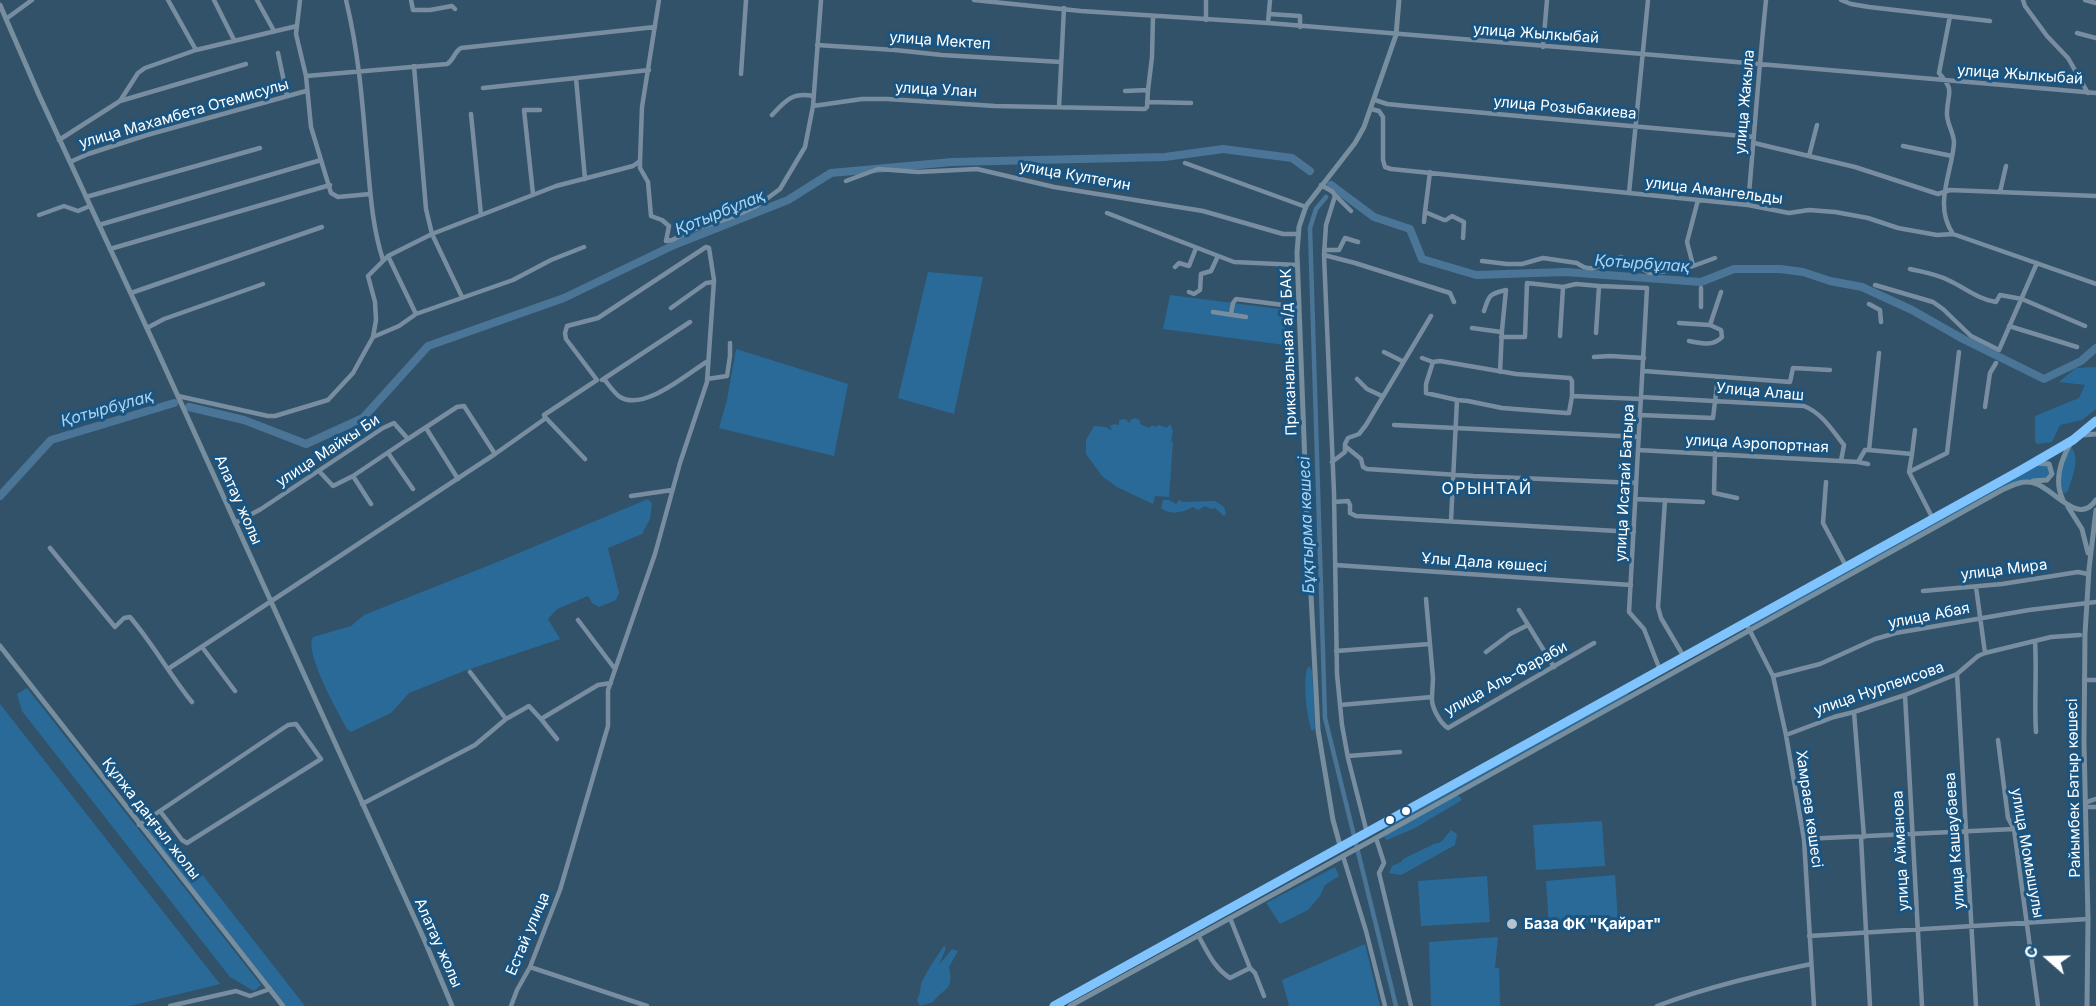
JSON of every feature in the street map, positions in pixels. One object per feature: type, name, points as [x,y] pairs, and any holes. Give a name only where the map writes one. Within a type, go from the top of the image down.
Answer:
[{"type":"main road","name":"Приканальная а/д БАК","points":[[1345,855],[1340,848],[1333,820],[1318,732],[1306,518],[1299,307],[1299,231],[1306,207],[1355,143],[1371,110],[1396,35],[1399,0]]},
{"type":"main road","name":"Алатау жолы","points":[[0,5],[452,1006]]},
{"type":"main road","points":[[2088,571],[2088,550],[2082,529],[2064,502],[2059,489],[2059,473],[2073,440],[2096,421]]},
{"type":"main road","points":[[1054,1006],[1847,568],[2073,440],[2089,433],[2096,434]]},
{"type":"main road","points":[[1070,1006],[2002,490],[2025,482],[2047,480],[2051,476],[2050,465],[2034,463]]},
{"type":"main road","points":[[2025,482],[2036,483],[2048,489],[2071,507],[2080,510],[2091,507],[2096,500]]},
{"type":"main road","points":[[2088,571],[2096,510]]},
{"type":"main road","name":"Райымбек Батыр көшесі","points":[[2087,1006],[2087,804],[2084,680],[2088,571]]},
{"type":"main road","name":"Құлжа даңғыл жолы","points":[[0,646],[283,1006]]},
{"type":"main road","points":[[1684,657],[1688,663]]},
{"type":"main road","points":[[1630,687],[1634,694]]},
{"type":"main road","points":[[1256,895],[1259,901]]},
{"type":"main road","points":[[1163,946],[1166,953]]},
{"type":"street","points":[[6,19],[32,0]]},
{"type":"street","points":[[168,0],[196,50]]},
{"type":"street","points":[[214,0],[234,40]]},
{"type":"street","points":[[257,0],[274,31]]},
{"type":"street","points":[[300,0],[296,33],[306,76],[311,127],[333,196],[370,194]]},
{"type":"street","points":[[346,0],[360,71],[370,194],[376,241],[382,260]]},
{"type":"street","points":[[411,0],[413,10],[452,6],[455,9]]},
{"type":"street","points":[[659,0],[642,107],[639,161],[640,168],[648,182],[651,216],[668,224],[666,241],[757,206],[780,189],[806,147],[813,106],[822,0]]},
{"type":"street","points":[[741,74],[746,0]]},
{"type":"street","name":"улица Жылкыбай","points":[[974,0],[2096,93]]},
{"type":"street","points":[[1206,0],[1206,20]]},
{"type":"street","points":[[1268,23],[1270,0]]},
{"type":"street","points":[[1543,47],[1547,0]]},
{"type":"street","points":[[1629,192],[1648,0]]},
{"type":"street","name":"улица Жакыла","points":[[1748,205],[1766,0]]},
{"type":"street","points":[[1841,0],[1860,6],[1990,21]]},
{"type":"street","points":[[2023,0],[2047,36],[2068,58],[2088,93]]},
{"type":"street","points":[[2085,0],[2096,3]]},
{"type":"street","points":[[1059,107],[1064,8]]},
{"type":"street","points":[[1269,14],[1300,16],[1300,27]]},
{"type":"street","points":[[1153,16],[1152,57],[1147,102],[1191,104]]},
{"type":"street","points":[[1932,80],[1939,73],[1950,16]]},
{"type":"street","points":[[120,101],[138,73],[145,68],[196,50],[297,26]]},
{"type":"street","points":[[306,76],[447,64],[461,48],[655,27]]},
{"type":"street","points":[[2077,33],[2096,38]]},
{"type":"street","name":"улица Мектеп","points":[[817,45],[895,50],[942,56],[1061,62]]},
{"type":"street","points":[[278,53],[287,96]]},
{"type":"street","points":[[59,140],[120,101],[246,64]]},
{"type":"street","points":[[414,66],[426,209],[432,234],[462,297]]},
{"type":"street","points":[[483,88],[649,70]]},
{"type":"street","points":[[1939,73],[1950,89],[1946,113],[1954,142],[1944,193],[1949,227],[1953,234]]},
{"type":"street","points":[[576,78],[585,179]]},
{"type":"street","points":[[1125,91],[1148,90]]},
{"type":"street","name":"улица Махамбета Отемисулы","points":[[70,162],[147,135],[306,91]]},
{"type":"street","points":[[772,115],[786,99],[797,95],[813,96]]},
{"type":"street","name":"улица Улан","points":[[813,106],[870,99],[1145,109],[1147,102]]},
{"type":"street","name":"улица Розыбакиева","points":[[1375,100],[1407,106],[1754,137]]},
{"type":"street","points":[[533,194],[524,110],[540,110]]},
{"type":"street","name":"улица Амангельды","points":[[1371,110],[1379,111],[1383,117],[1383,160],[1386,167],[1748,205],[1789,213],[1809,210],[1835,212],[1868,218],[1898,228],[1937,235],[1953,234],[2096,284]]},
{"type":"street","points":[[471,114],[481,215]]},
{"type":"street","points":[[1809,156],[1816,125]]},
{"type":"street","points":[[1754,143],[1855,168],[1927,191],[2096,196]]},
{"type":"street","points":[[1903,146],[1952,156]]},
{"type":"street","points":[[86,197],[260,148]]},
{"type":"street","points":[[99,225],[321,160]]},
{"type":"street","points":[[178,396],[268,416],[328,400],[353,373],[373,337],[376,309],[368,276],[375,271],[382,260],[432,234],[533,194],[633,166],[639,161]]},
{"type":"street","points":[[1185,163],[1306,207]]},
{"type":"street","points":[[2000,192],[2006,166]]},
{"type":"street","name":"улица Култегин","points":[[846,181],[878,169],[918,172],[977,169],[1054,187],[1203,211],[1283,234],[1299,231]]},
{"type":"street","points":[[1424,222],[1430,172]]},
{"type":"street","points":[[110,249],[330,185]]},
{"type":"street","points":[[1321,185],[1333,192],[1351,211]]},
{"type":"street","points":[[1335,195],[1326,225],[1324,253],[1334,502],[1336,651],[1340,705],[1348,756],[1365,834]]},
{"type":"street","points":[[1693,265],[1688,242],[1698,200]]},
{"type":"street","points":[[39,215],[64,206],[78,211],[90,206]]},
{"type":"street","points":[[1425,212],[1444,220],[1452,216],[1462,219],[1464,222],[1463,238]]},
{"type":"street","points":[[1107,213],[1234,262],[1248,264],[1278,262],[1298,265]]},
{"type":"street","points":[[130,293],[322,227]]},
{"type":"street","points":[[1324,253],[1339,250],[1345,238],[1358,242]]},
{"type":"street","name":"Естай улица","points":[[511,1006],[553,912],[608,726],[608,690],[655,554],[672,490],[707,379],[714,282],[709,248],[706,246],[598,318],[567,326],[566,339],[597,380]]},
{"type":"street","points":[[373,337],[399,326],[416,314],[513,280],[551,260],[584,247]]},
{"type":"street","points":[[1175,267],[1179,264],[1189,266],[1196,248]]},
{"type":"street","points":[[1324,253],[1450,293],[1454,302]]},
{"type":"street","points":[[388,256],[416,314]]},
{"type":"street","points":[[1189,292],[1194,294],[1200,290],[1201,274],[1210,271],[1218,256]]},
{"type":"street","points":[[1482,261],[1522,264],[1543,258],[1577,262],[1581,266],[1604,267],[1612,260],[1621,257],[1650,273],[1685,269],[1715,258]]},
{"type":"street","points":[[1875,285],[1933,302],[1971,336],[1999,350],[2037,263]]},
{"type":"street","points":[[1911,269],[1946,279],[1971,294],[1991,301],[1996,302],[2000,295],[2022,299],[2085,326]]},
{"type":"street","points":[[670,308],[706,282],[714,282]]},
{"type":"street","points":[[1472,328],[1525,337],[1527,283],[1563,286],[1576,284],[1599,286],[1596,333]]},
{"type":"street","points":[[147,328],[164,319],[263,284]]},
{"type":"street","points":[[1560,336],[1563,286]]},
{"type":"street","name":"улица Исатай Батыра","points":[[1599,286],[1647,288],[1629,612],[1644,629],[1660,670]]},
{"type":"street","points":[[1701,288],[1701,307]]},
{"type":"street","points":[[1484,311],[1489,296],[1506,290],[1500,372]]},
{"type":"street","points":[[1710,325],[1720,292]]},
{"type":"street","points":[[1231,314],[1236,299],[1299,307]]},
{"type":"street","points":[[1869,304],[1880,310],[1881,322]]},
{"type":"street","points":[[1213,312],[1246,316]]},
{"type":"street","points":[[1332,462],[1345,452],[1348,438],[1359,434],[1431,316]]},
{"type":"street","points":[[168,669],[458,479],[545,418],[544,415],[597,380],[604,379],[690,322]]},
{"type":"street","points":[[1679,323],[1710,325],[1721,330],[1722,337],[1710,344],[1689,341]]},
{"type":"street","points":[[2009,326],[2077,347]]},
{"type":"street","points":[[707,379],[727,376],[730,343]]},
{"type":"street","points":[[1384,352],[1402,361]]},
{"type":"street","points":[[1909,472],[1947,453],[1959,352]]},
{"type":"street","points":[[1869,450],[1873,430],[1879,353]]},
{"type":"street","points":[[1594,357],[1644,358]]},
{"type":"street","points":[[1422,358],[1432,362],[1440,361],[1500,372],[1570,378],[1572,381],[1571,408],[1569,413],[1520,411],[1426,393],[1425,384],[1432,362]]},
{"type":"street","points":[[604,379],[617,396],[625,400],[647,399],[708,361]]},
{"type":"street","points":[[1985,407],[1990,373],[1996,363]]},
{"type":"street","points":[[1644,371],[1790,382],[1793,368],[1830,370]]},
{"type":"street","points":[[1640,415],[1713,418],[1718,377]]},
{"type":"street","points":[[1357,379],[1367,389],[1382,396]]},
{"type":"street","name":"Улица Алаш","points":[[1572,396],[1716,400],[1804,406],[1827,423],[1844,445],[1841,460]]},
{"type":"street","points":[[1451,521],[1457,400]]},
{"type":"street","points":[[319,471],[333,486],[353,476],[457,407],[464,406],[495,454]]},
{"type":"street","points":[[545,418],[585,459]]},
{"type":"street","name":"улица Майкы Би","points":[[235,523],[261,509],[383,428],[394,423],[408,439]]},
{"type":"street","points":[[1395,425],[1639,437]]},
{"type":"street","points":[[426,428],[458,479]]},
{"type":"street","points":[[1915,430],[1909,472],[1933,519]]},
{"type":"street","points":[[1345,446],[1361,459],[1363,467],[1368,470],[1636,483]]},
{"type":"street","name":"улица Аэропортная","points":[[1638,450],[1841,460],[1868,464]]},
{"type":"street","points":[[1858,462],[1865,450],[1912,454]]},
{"type":"street","points":[[388,453],[413,489]]},
{"type":"street","points":[[1715,453],[1714,494],[1737,498]]},
{"type":"street","points":[[353,476],[371,504]]},
{"type":"street","points":[[1826,482],[1823,523],[1847,568]]},
{"type":"street","points":[[631,496],[672,490]]},
{"type":"street","points":[[1635,499],[1703,502]]},
{"type":"street","points":[[1665,500],[1658,607],[1661,618],[1684,657]]},
{"type":"street","points":[[1334,502],[1348,501],[1350,513],[1356,516],[1634,532]]},
{"type":"street","points":[[50,548],[115,627],[124,618],[130,617],[152,644],[173,680],[192,702]]},
{"type":"street","name":"Ұлы Дала көшесі","points":[[1335,565],[1631,585]]},
{"type":"street","name":"улица Мира","points":[[1923,591],[1976,587],[2088,571]]},
{"type":"street","points":[[1976,587],[1985,652]]},
{"type":"street","points":[[1426,599],[1432,697]]},
{"type":"street","name":"улица Абая","points":[[1773,676],[1820,663],[1875,639],[1896,633],[2030,610],[2096,602]]},
{"type":"street","points":[[1519,610],[1554,667]]},
{"type":"street","points":[[578,620],[615,669]]},
{"type":"street","name":"Хамраев көшесі","points":[[1746,623],[1773,676],[1786,735],[1804,839],[1814,1006]]},
{"type":"street","points":[[1486,652],[1510,634],[1528,626]]},
{"type":"street","name":"улица Нурпеисова","points":[[1786,735],[1905,695],[1957,674],[1985,652],[2051,637],[2080,635]]},
{"type":"street","points":[[2035,641],[2036,732]]},
{"type":"street","name":"улица Аль-Фараби","points":[[1340,705],[1432,697],[1434,709],[1444,726],[1448,728],[1594,643]]},
{"type":"street","points":[[1336,651],[1430,644]]},
{"type":"street","points":[[202,647],[235,691]]},
{"type":"street","points":[[470,672],[506,718]]},
{"type":"street","name":"улица Кашаубаева","points":[[1957,674],[1976,1006]]},
{"type":"street","points":[[2084,680],[2096,680]]},
{"type":"street","points":[[542,719],[597,685],[611,682]]},
{"type":"street","name":"улица Айманова","points":[[1905,695],[1922,1006]]},
{"type":"street","points":[[362,804],[475,745],[506,718],[529,706],[557,739]]},
{"type":"street","points":[[1854,712],[1870,1006]]},
{"type":"street","points":[[140,825],[160,811],[288,725],[296,724],[321,759],[187,843],[182,840],[160,811]]},
{"type":"street","name":"улица Момышулы","points":[[1998,740],[2008,818],[2014,829],[2038,1006]]},
{"type":"street","points":[[1348,756],[1400,752]]},
{"type":"street","points":[[2087,804],[2096,799]]},
{"type":"street","points":[[2087,804],[2096,807]]},
{"type":"street","points":[[1804,839],[2014,829]]},
{"type":"street","points":[[1376,838],[1384,863],[1379,873],[1411,1006]]},
{"type":"street","name":"Приканальная а/д БАК","points":[[1345,855],[1385,1006]]},
{"type":"street","points":[[1230,918],[1264,996]]},
{"type":"street","points":[[1809,936],[1972,928],[2088,919]]},
{"type":"street","points":[[1198,935],[1211,959],[1226,976],[1232,978],[1250,968]]},
{"type":"street","points":[[1657,1006],[1693,993],[1811,964]]},
{"type":"street","points":[[530,967],[646,1006]]},
{"type":"street","points":[[170,1006],[236,991],[250,996],[270,990]]},
{"type":"shaded area","points":[[928,272],[983,277],[954,414],[898,398]]},
{"type":"shaded area","points":[[1170,295],[1287,310],[1285,345],[1163,329]]},
{"type":"shaded area","points":[[736,349],[848,384],[834,456],[719,428],[727,400]]},
{"type":"shaded area","points":[[2096,367],[2096,409],[2082,420],[2060,425],[2052,442],[2037,444],[2035,416],[2079,398],[2085,385],[2059,382],[2076,368]]},
{"type":"shaded area","points":[[1136,418],[1140,424],[1149,428],[1152,425],[1155,427],[1159,425],[1167,428],[1170,424],[1173,431],[1171,441],[1169,441],[1173,442],[1169,497],[1155,496],[1153,504],[1117,487],[1102,476],[1086,454],[1086,440],[1094,426],[1106,427],[1112,431],[1110,426],[1119,425],[1119,420],[1125,419],[1129,423]]},
{"type":"shaded area","points":[[2072,448],[2075,458],[2074,469],[2068,491],[2064,494],[2061,483],[2062,470]]},
{"type":"shaded area","points":[[2048,460],[2052,464],[2050,477],[2047,480],[2038,483],[2021,481],[1751,626],[1753,623]]},
{"type":"shaded area","points":[[648,499],[652,504],[650,519],[642,534],[608,548],[619,593],[616,600],[599,607],[592,603],[588,596],[557,609],[548,619],[560,639],[464,671],[409,693],[391,713],[351,732],[347,729],[317,669],[313,656],[313,637],[351,626],[364,615]]},
{"type":"shaded area","points":[[1163,500],[1176,504],[1179,500],[1183,502],[1215,501],[1224,507],[1226,514],[1224,516],[1215,508],[1205,506],[1198,510],[1193,507],[1173,513],[1161,508]]},
{"type":"shaded area","points":[[1308,667],[1312,671],[1315,728],[1312,731],[1306,699],[1305,679]]},
{"type":"shaded area","points":[[27,688],[261,985],[254,991],[230,977],[22,711],[17,694]]},
{"type":"shaded area","points":[[1629,692],[1628,695],[1384,830],[1382,828]]},
{"type":"shaded area","points":[[0,704],[220,984],[130,1006],[0,1006]]},
{"type":"shaded area","points":[[1454,796],[1459,796],[1462,800],[1415,828],[1387,840],[1384,837],[1387,834]]},
{"type":"shaded area","points":[[154,813],[305,1006],[286,1006],[147,830]]},
{"type":"shaded area","points":[[1602,821],[1605,866],[1536,870],[1533,825]]},
{"type":"shaded area","points":[[1451,830],[1457,834],[1455,845],[1401,875],[1389,873],[1392,866],[1403,859],[1441,842]]},
{"type":"shaded area","points":[[1335,867],[1339,876],[1325,885],[1320,896],[1308,910],[1280,924],[1266,903]]},
{"type":"shaded area","points":[[1615,875],[1618,921],[1549,926],[1546,881]]},
{"type":"shaded area","points":[[1487,876],[1490,922],[1421,926],[1418,881]]},
{"type":"shaded area","points":[[1498,937],[1495,968],[1499,968],[1500,1006],[1431,1006],[1429,942]]},
{"type":"shaded area","points":[[1365,944],[1380,1006],[1289,1006],[1282,980]]},
{"type":"shaded area","points":[[944,946],[946,948],[939,965],[952,949],[958,951],[949,967],[949,985],[933,1002],[920,1006],[917,1000],[922,981]]},
{"type":"waterway","name":"Қотырбұлақ","points":[[189,407],[244,420],[306,444],[363,418],[428,346],[564,298],[674,245],[788,200],[831,173],[952,162],[1165,157],[1223,149],[1292,158],[1310,171]]},
{"type":"waterway","name":"Қотырбұлақ","points":[[1331,185],[1374,217],[1410,229],[1422,259],[1476,275],[1565,272],[1701,282],[1734,269],[1780,269],[1803,272],[1830,281],[1862,287],[1912,310],[1963,339],[2044,379],[2081,361],[2096,348]]},
{"type":"waterway","name":"Бұқтырма көшесі","points":[[1326,197],[1316,209],[1310,228],[1325,718],[1396,1006]]},
{"type":"waterway","name":"Қотырбұлақ","points":[[0,496],[51,440],[174,403]]},
{"type":"transit line","points":[[1054,1006],[2023,469],[2073,440],[2096,421]]},
{"type":"place","name":"База ФК \"Қайрат\"","points":[[1512,924]]},
{"type":"district","name":"ОРЫНТАЙ","points":[[1487,489]]}]
